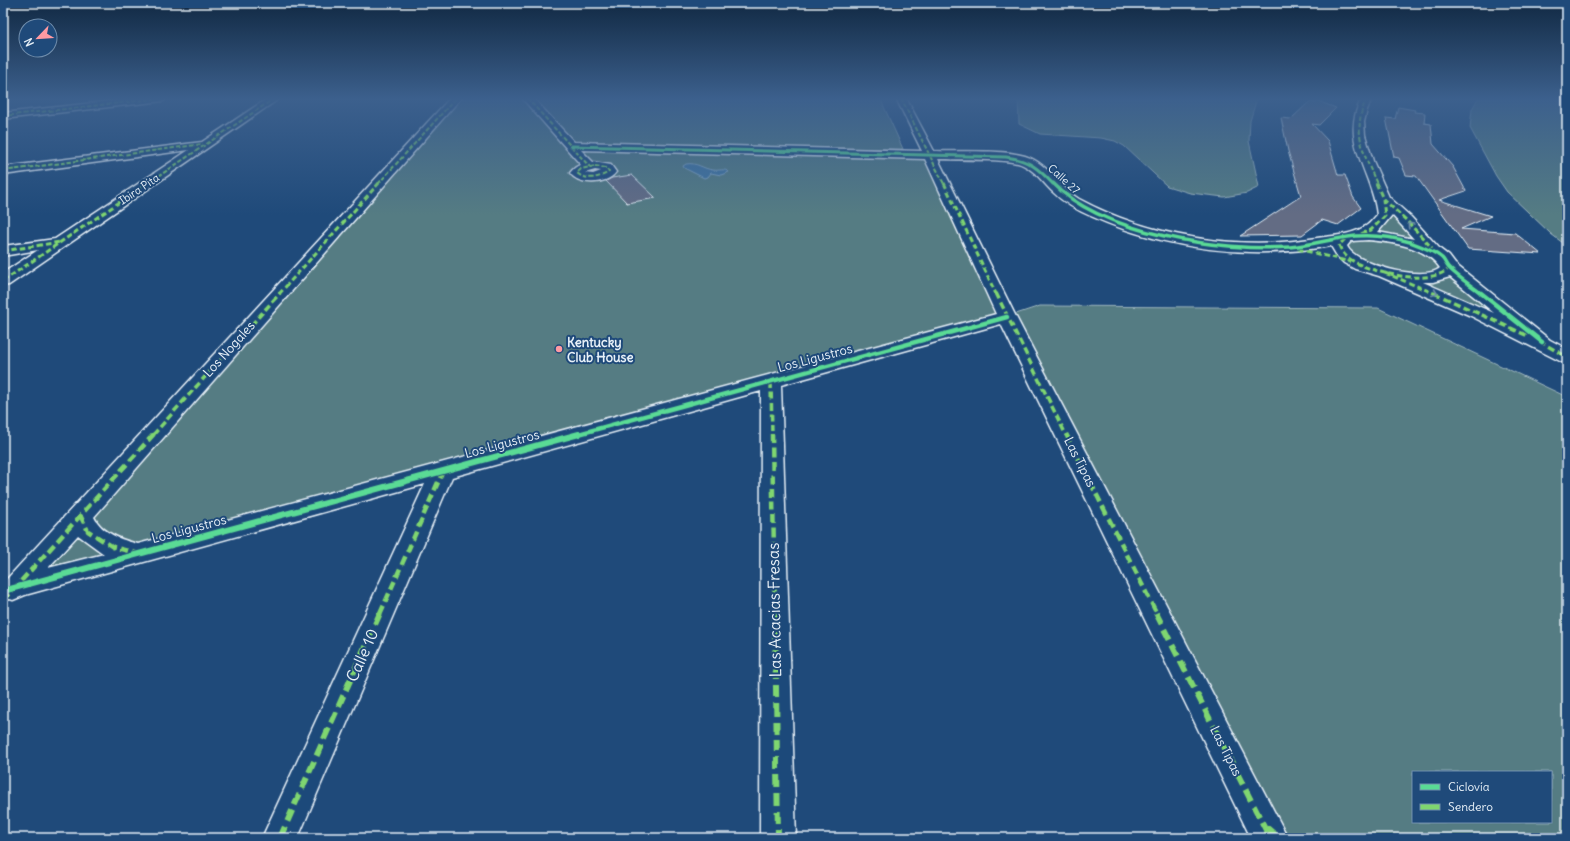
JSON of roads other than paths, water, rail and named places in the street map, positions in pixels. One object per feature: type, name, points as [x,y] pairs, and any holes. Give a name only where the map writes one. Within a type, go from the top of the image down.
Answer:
[{"type":"street","name":"Ibira Pita","points":[[3,281],[216,137]]},
{"type":"street","name":"Los Nogales","points":[[7,593],[80,515],[421,137]]},
{"type":"street","points":[[563,137],[590,167]]},
{"type":"street","name":"Las Tipas","points":[[921,137],[1007,317],[1271,833]]},
{"type":"street","points":[[1360,137],[1361,144],[1370,170],[1383,199],[1385,216],[1371,230],[1352,237],[1339,245],[1343,254],[1358,264],[1385,273],[1489,317],[1542,342],[1567,357]]},
{"type":"street","points":[[3,172],[206,144]]},
{"type":"street","name":"Calle 27","points":[[571,146],[1002,157],[1027,161],[1035,165],[1066,198],[1088,210],[1117,222],[1148,232],[1184,239],[1229,245],[1286,247],[1352,237]]},
{"type":"street","points":[[1383,199],[1406,220],[1436,253],[1446,261],[1449,268],[1542,342]]},
{"type":"street","points":[[1352,237],[1375,236],[1402,241],[1424,247],[1436,253]]},
{"type":"street","points":[[3,251],[62,241]]},
{"type":"street","name":"Calle 27","points":[[1286,247],[1358,264]]},
{"type":"street","points":[[1385,273],[1409,277],[1429,278],[1444,274],[1449,268]]},
{"type":"street","name":"Los Ligustros","points":[[7,593],[140,554],[1007,317]]},
{"type":"street","name":"Las Acacias Fresas","points":[[771,382],[778,838]]},
{"type":"street","name":"Calle 10","points":[[280,838],[443,471]]},
{"type":"street","points":[[80,515],[88,531],[113,547],[140,554]]},
{"type":"water","points":[[686,164],[693,164],[709,169],[729,172],[721,175],[711,173],[708,177],[704,178],[684,168],[683,166]]},
{"type":"place","name":"Kentucky Club House","points":[[559,349]]}]
